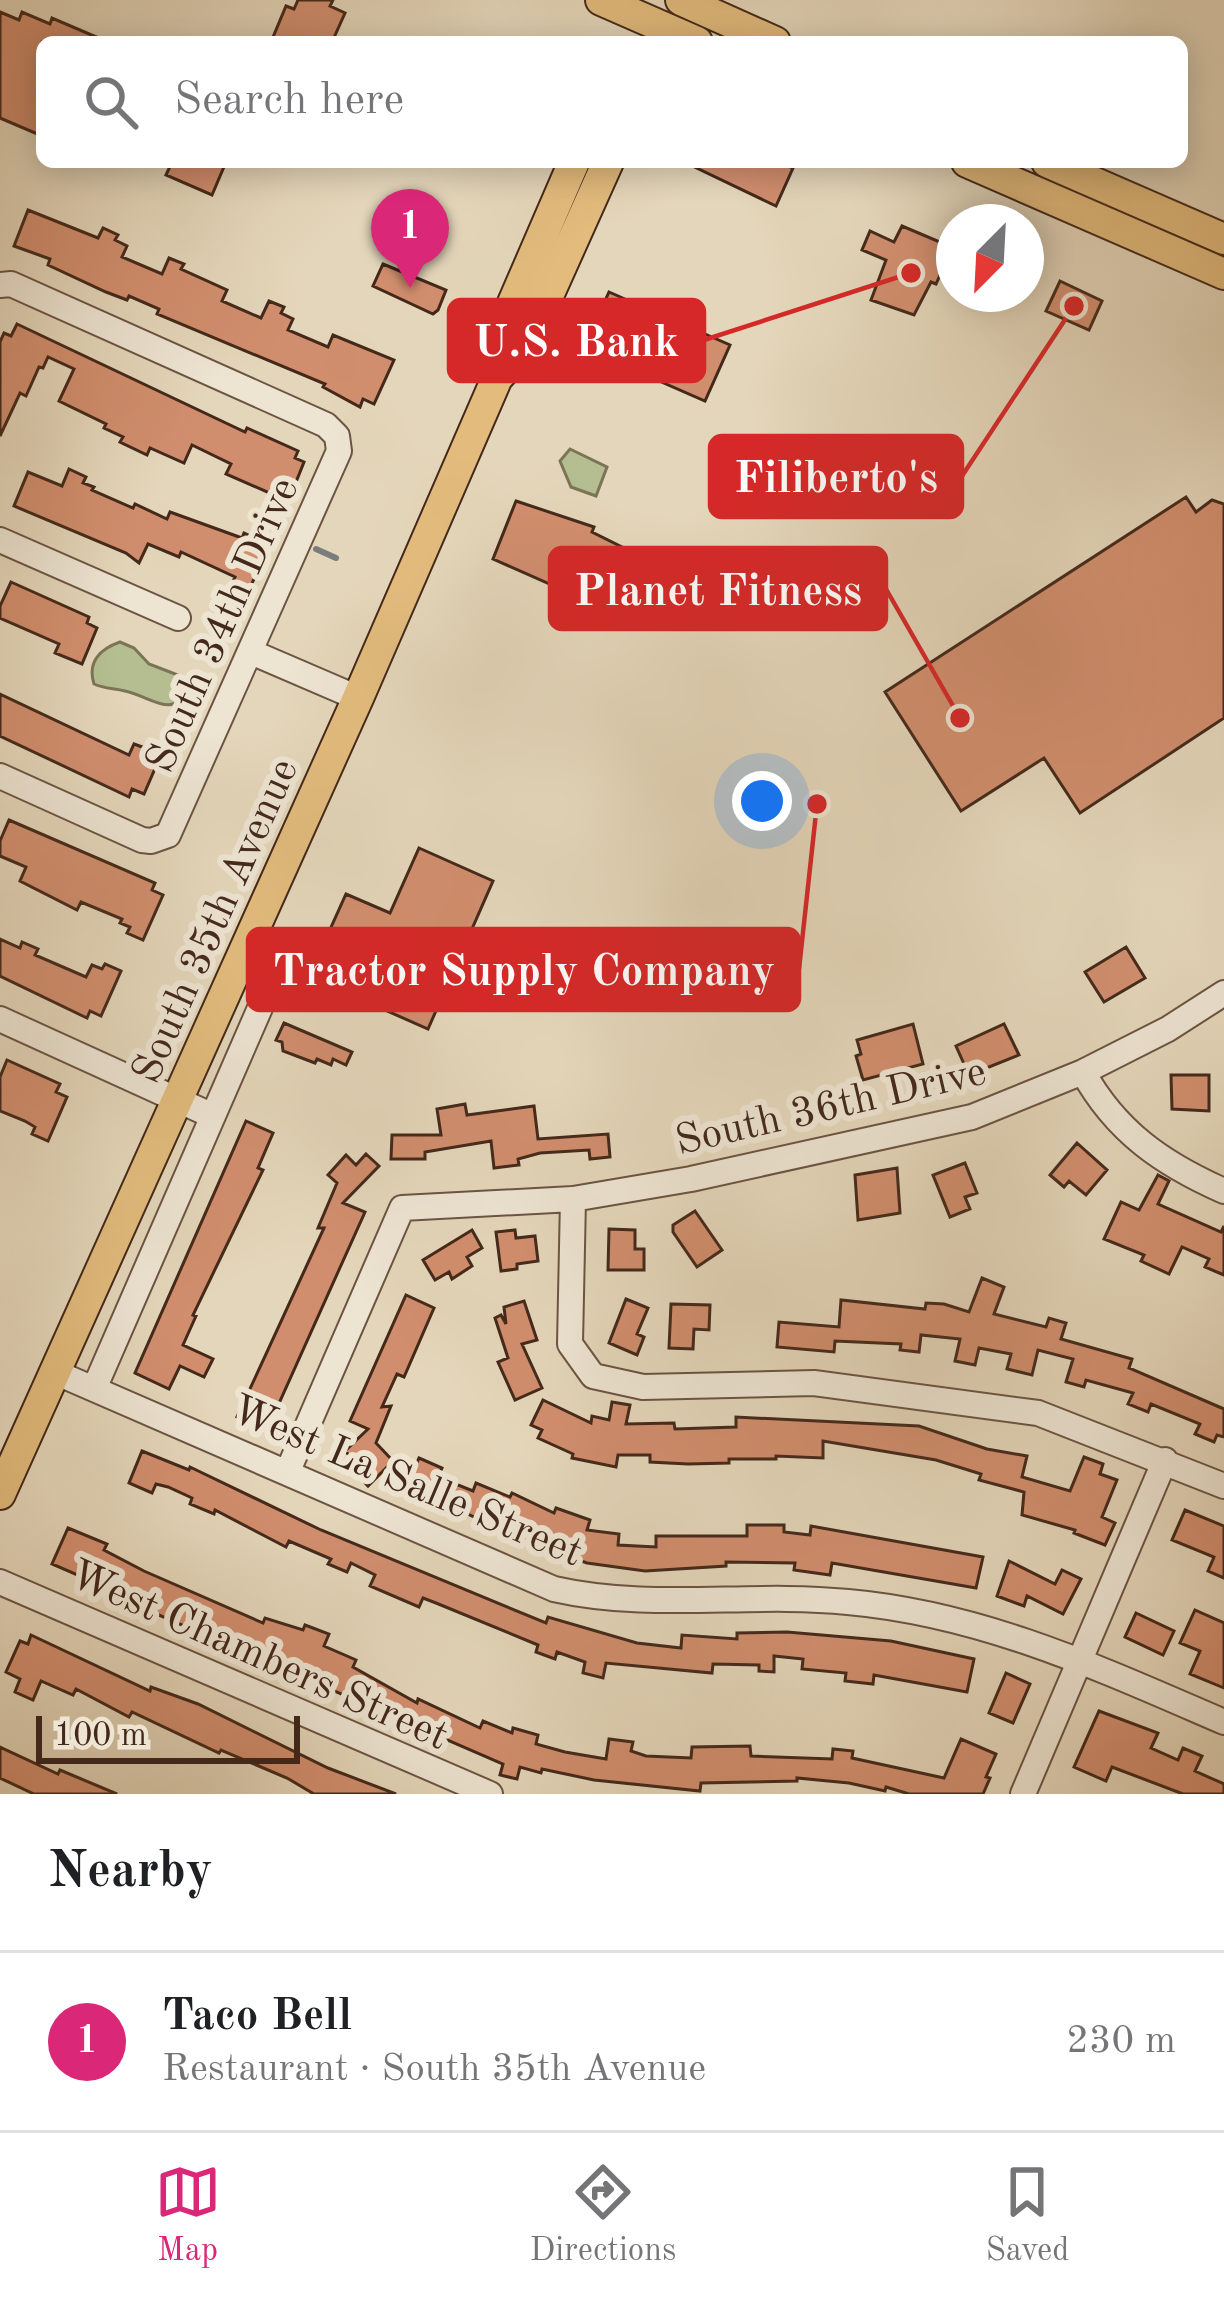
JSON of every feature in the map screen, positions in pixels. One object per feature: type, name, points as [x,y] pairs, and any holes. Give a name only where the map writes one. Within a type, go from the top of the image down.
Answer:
[{"type":"main road","points":[[601,0],[679,36]]},
{"type":"main road","points":[[649,26],[681,0],[762,36]]},
{"type":"main road","name":"South 35th Avenue","points":[[497,378],[500,333],[571,168]]},
{"type":"main road","name":"South 35th Avenue","points":[[0,1494],[497,378],[525,347],[605,168]]},
{"type":"main road","points":[[982,168],[1224,274]]},
{"type":"main road","points":[[1061,168],[1224,239]]},
{"type":"street","name":"South 34th Drive","points":[[0,285],[11,284],[326,424],[338,436],[339,452],[173,827],[161,838],[142,839],[0,776]]},
{"type":"street","points":[[0,540],[178,618]]},
{"type":"street","points":[[251,652],[358,698]]},
{"type":"street","name":"South 36th Drive","points":[[287,1472],[402,1208],[573,1199],[692,1179],[972,1117],[1083,1072],[1168,1029],[1224,993]]},
{"type":"street","points":[[94,1389],[260,1008]]},
{"type":"street","points":[[0,1019],[213,1116]]},
{"type":"street","points":[[1083,1072],[1100,1104],[1129,1136],[1182,1173],[1224,1192]]},
{"type":"street","points":[[573,1199],[570,1344],[593,1376],[644,1388],[814,1383],[1038,1413],[1224,1486]]},
{"type":"street","name":"West La Salle Street","points":[[57,1372],[554,1589],[638,1602],[756,1598],[853,1602],[955,1619],[1081,1660],[1224,1723]]},
{"type":"street","points":[[1023,1794],[1165,1460]]},
{"type":"street","name":"West Chambers Street","points":[[0,1582],[490,1794]]},
{"type":"green space","points":[[570,449],[607,467],[596,496],[571,487],[560,461]]},
{"type":"green space","points":[[120,642],[134,648],[149,664],[183,677],[189,690],[182,699],[160,704],[94,684],[92,669],[97,657]]},
{"type":"building","points":[[298,0],[333,0],[330,6],[345,13],[335,36],[274,36],[286,6],[294,9]]},
{"type":"building","points":[[0,12],[19,20],[22,12],[50,24],[52,18],[94,36],[36,36],[36,133],[0,118]]},
{"type":"building","points":[[169,168],[223,168],[212,195],[166,175]]},
{"type":"building","points":[[697,168],[793,168],[776,206]]},
{"type":"building","points":[[28,210],[98,238],[103,228],[118,235],[115,240],[127,246],[122,257],[162,274],[169,258],[184,264],[181,269],[227,290],[222,301],[261,318],[269,301],[284,307],[281,313],[293,319],[288,330],[328,347],[333,335],[394,360],[374,404],[363,399],[360,407],[323,387],[325,384],[157,314],[159,309],[129,296],[127,300],[106,292],[48,265],[50,259],[14,246]]},
{"type":"building","points":[[902,226],[936,240],[936,284],[931,282],[914,315],[871,300],[886,260],[862,250],[870,231],[894,242]]},
{"type":"building","points":[[383,264],[446,290],[438,310],[433,314],[373,286]]},
{"type":"building","points":[[1060,281],[1102,301],[1089,330],[1046,311]]},
{"type":"building","points":[[609,292],[730,345],[705,401],[584,348]]},
{"type":"building","points":[[17,324],[245,432],[247,428],[298,451],[295,458],[304,462],[286,507],[269,501],[272,494],[226,474],[231,464],[192,445],[184,463],[150,448],[147,455],[120,442],[123,437],[104,428],[106,424],[59,401],[74,369],[48,357],[26,396],[20,393],[0,436],[0,342],[4,333],[11,336]]},
{"type":"building","points":[[69,469],[86,477],[83,483],[92,490],[133,508],[135,504],[167,519],[170,512],[270,545],[246,596],[230,588],[235,577],[181,552],[179,557],[148,544],[139,563],[126,553],[14,506],[28,472],[62,486]]},
{"type":"building","points":[[1186,497],[1196,512],[1212,500],[1224,504],[1224,718],[1080,813],[1044,758],[961,811],[885,692]]},
{"type":"building","points":[[516,501],[594,527],[592,532],[640,556],[613,612],[493,559]]},
{"type":"building","points":[[11,582],[89,617],[87,623],[97,628],[82,664],[55,653],[59,644],[0,618]]},
{"type":"building","points":[[0,694],[129,755],[134,744],[145,748],[147,743],[163,750],[144,794],[132,789],[129,797],[0,736]]},
{"type":"building","points":[[9,820],[155,883],[152,890],[163,895],[143,940],[127,933],[130,927],[120,923],[122,919],[81,902],[77,910],[20,881],[26,867],[0,856],[0,841]]},
{"type":"building","points":[[419,848],[493,881],[428,1029],[326,984],[333,969],[327,967],[339,939],[328,934],[346,894],[390,913]]},
{"type":"building","points":[[0,939],[20,948],[22,942],[38,949],[35,955],[86,977],[92,965],[102,969],[105,964],[121,971],[101,1016],[90,1011],[87,1018],[0,976]]},
{"type":"building","points":[[1126,947],[1145,978],[1104,1002],[1085,972]]},
{"type":"building","points":[[284,1023],[352,1052],[346,1065],[333,1059],[331,1065],[317,1059],[315,1063],[283,1051],[282,1042],[276,1040]]},
{"type":"building","points":[[913,1024],[923,1064],[863,1080],[857,1040]]},
{"type":"building","points":[[1004,1024],[1019,1055],[969,1075],[956,1046]]},
{"type":"building","points":[[7,1060],[60,1084],[56,1092],[67,1097],[48,1141],[32,1134],[35,1127],[0,1111],[0,1077]]},
{"type":"building","points":[[1171,1075],[1209,1075],[1209,1111],[1172,1109]]},
{"type":"building","points":[[465,1104],[467,1115],[534,1106],[538,1139],[608,1134],[610,1157],[590,1159],[589,1150],[540,1153],[518,1159],[519,1165],[494,1168],[491,1141],[425,1152],[425,1159],[391,1159],[392,1135],[441,1135],[437,1109]]},
{"type":"building","points":[[246,1121],[273,1133],[258,1168],[263,1170],[183,1345],[213,1359],[204,1377],[180,1366],[169,1389],[135,1373]]},
{"type":"building","points":[[1077,1143],[1107,1170],[1086,1195],[1069,1181],[1064,1187],[1050,1175]]},
{"type":"building","points":[[366,1154],[379,1166],[343,1203],[365,1212],[267,1430],[237,1417],[324,1228],[318,1228],[337,1183],[328,1175],[346,1155],[356,1165]]},
{"type":"building","points":[[965,1163],[977,1193],[965,1197],[970,1209],[950,1217],[933,1175]]},
{"type":"building","points":[[897,1168],[900,1213],[858,1220],[855,1175]]},
{"type":"building","points":[[1158,1175],[1169,1181],[1158,1204],[1221,1232],[1224,1226],[1224,1275],[1205,1267],[1209,1259],[1182,1247],[1169,1274],[1141,1261],[1144,1255],[1104,1239],[1121,1202],[1139,1210]]},
{"type":"building","points":[[695,1211],[722,1250],[697,1267],[673,1232],[673,1225]]},
{"type":"building","points":[[609,1229],[635,1230],[635,1249],[644,1249],[644,1270],[608,1270]]},
{"type":"building","points":[[472,1230],[482,1248],[467,1257],[472,1266],[452,1279],[449,1272],[435,1280],[423,1260]]},
{"type":"building","points":[[515,1230],[516,1238],[535,1236],[538,1261],[501,1271],[496,1232]]},
{"type":"building","points":[[982,1278],[1004,1287],[994,1314],[1046,1327],[1049,1318],[1066,1323],[1061,1339],[1132,1359],[1129,1368],[1224,1409],[1224,1437],[1217,1435],[1214,1442],[1195,1434],[1200,1424],[1151,1404],[1148,1412],[1128,1404],[1133,1393],[1086,1380],[1084,1387],[1066,1382],[1073,1359],[1038,1350],[1032,1375],[1007,1369],[1011,1354],[979,1348],[975,1365],[955,1361],[960,1339],[921,1335],[919,1352],[900,1350],[901,1344],[835,1341],[834,1352],[777,1347],[779,1322],[839,1327],[841,1300],[925,1309],[926,1303],[944,1304],[969,1312]]},
{"type":"building","points":[[406,1295],[434,1308],[404,1377],[397,1374],[382,1407],[391,1406],[376,1443],[393,1461],[368,1486],[351,1468],[356,1462],[345,1451],[368,1429],[350,1421]]},
{"type":"building","points":[[626,1299],[648,1308],[637,1334],[644,1337],[637,1355],[609,1343]]},
{"type":"building","points":[[524,1301],[537,1340],[522,1344],[542,1388],[515,1400],[498,1362],[508,1358],[495,1318],[501,1315],[506,1324],[504,1307]]},
{"type":"building","points":[[671,1304],[710,1305],[709,1330],[694,1329],[693,1349],[669,1348]]},
{"type":"building","points":[[543,1400],[591,1423],[592,1416],[609,1420],[612,1402],[630,1405],[626,1424],[674,1423],[675,1429],[736,1427],[736,1417],[919,1426],[987,1449],[1027,1456],[1022,1477],[1070,1491],[1084,1457],[1103,1464],[1100,1474],[1117,1480],[1102,1517],[1115,1523],[1105,1545],[1075,1530],[1022,1515],[1024,1492],[979,1480],[981,1474],[936,1460],[823,1441],[823,1458],[776,1456],[688,1464],[650,1462],[650,1455],[618,1455],[616,1467],[572,1458],[573,1454],[538,1438],[542,1430],[531,1425]]},
{"type":"building","points":[[142,1451],[190,1467],[321,1530],[546,1623],[548,1617],[637,1643],[681,1648],[682,1635],[737,1639],[737,1633],[891,1641],[974,1659],[967,1692],[874,1675],[873,1684],[845,1681],[846,1673],[802,1669],[803,1659],[774,1656],[774,1672],[759,1671],[759,1665],[713,1664],[712,1673],[606,1663],[603,1678],[583,1673],[585,1662],[557,1652],[555,1659],[536,1652],[538,1645],[436,1603],[423,1598],[419,1607],[370,1586],[375,1575],[351,1563],[347,1572],[328,1564],[331,1559],[289,1541],[286,1547],[215,1510],[214,1514],[190,1504],[192,1498],[168,1487],[156,1484],[152,1493],[129,1483]]},
{"type":"building","points":[[419,1458],[442,1468],[438,1477],[473,1491],[476,1483],[554,1513],[556,1508],[590,1520],[587,1530],[619,1534],[618,1545],[656,1547],[656,1536],[747,1536],[747,1525],[784,1525],[784,1532],[810,1535],[811,1526],[983,1557],[976,1588],[832,1563],[830,1575],[794,1570],[795,1563],[726,1562],[726,1566],[645,1571],[587,1563],[406,1486]]},
{"type":"building","points":[[1185,1510],[1224,1526],[1224,1578],[1208,1571],[1214,1557],[1172,1540]]},
{"type":"building","points":[[68,1528],[107,1544],[104,1550],[144,1571],[263,1623],[265,1618],[329,1634],[324,1646],[356,1660],[353,1667],[417,1703],[418,1699],[480,1728],[483,1721],[512,1733],[513,1728],[538,1735],[536,1744],[565,1752],[606,1759],[609,1739],[633,1742],[631,1751],[646,1756],[691,1758],[692,1747],[750,1746],[751,1756],[832,1759],[833,1749],[853,1751],[852,1758],[944,1778],[961,1739],[996,1754],[986,1777],[990,1778],[983,1794],[909,1794],[886,1787],[885,1791],[797,1778],[701,1783],[700,1791],[520,1767],[517,1779],[500,1775],[503,1764],[52,1564]]},
{"type":"building","points":[[1009,1561],[1055,1584],[1062,1570],[1081,1579],[1063,1614],[1027,1596],[1024,1606],[997,1596]]},
{"type":"building","points":[[1195,1610],[1224,1623],[1224,1688],[1190,1674],[1200,1651],[1180,1643]]},
{"type":"building","points":[[1136,1613],[1174,1631],[1163,1655],[1125,1637]]},
{"type":"building","points":[[31,1635],[150,1691],[151,1687],[198,1704],[328,1768],[396,1794],[314,1794],[132,1712],[129,1717],[76,1689],[73,1695],[41,1681],[33,1700],[15,1692],[20,1679],[6,1672],[20,1641],[28,1644]]},
{"type":"building","points":[[1006,1673],[1030,1684],[1013,1723],[989,1713]]},
{"type":"building","points":[[1099,1711],[1158,1733],[1151,1748],[1178,1760],[1183,1748],[1202,1756],[1195,1771],[1224,1784],[1224,1794],[1183,1794],[1112,1767],[1106,1781],[1074,1767]]},
{"type":"building","points":[[0,1747],[117,1794],[34,1794],[0,1778]]},
{"type":"waterway","points":[[316,549],[336,558]]},
{"type":"place","name":"U.S. Bank","points":[[911,273]]},
{"type":"place","name":"Taco Bell","points":[[410,288]]},
{"type":"place","name":"Filiberto's","points":[[1074,306]]},
{"type":"place","name":"Planet Fitness","points":[[960,718]]},
{"type":"place","name":"Tractor Supply Company","points":[[817,804]]}]
